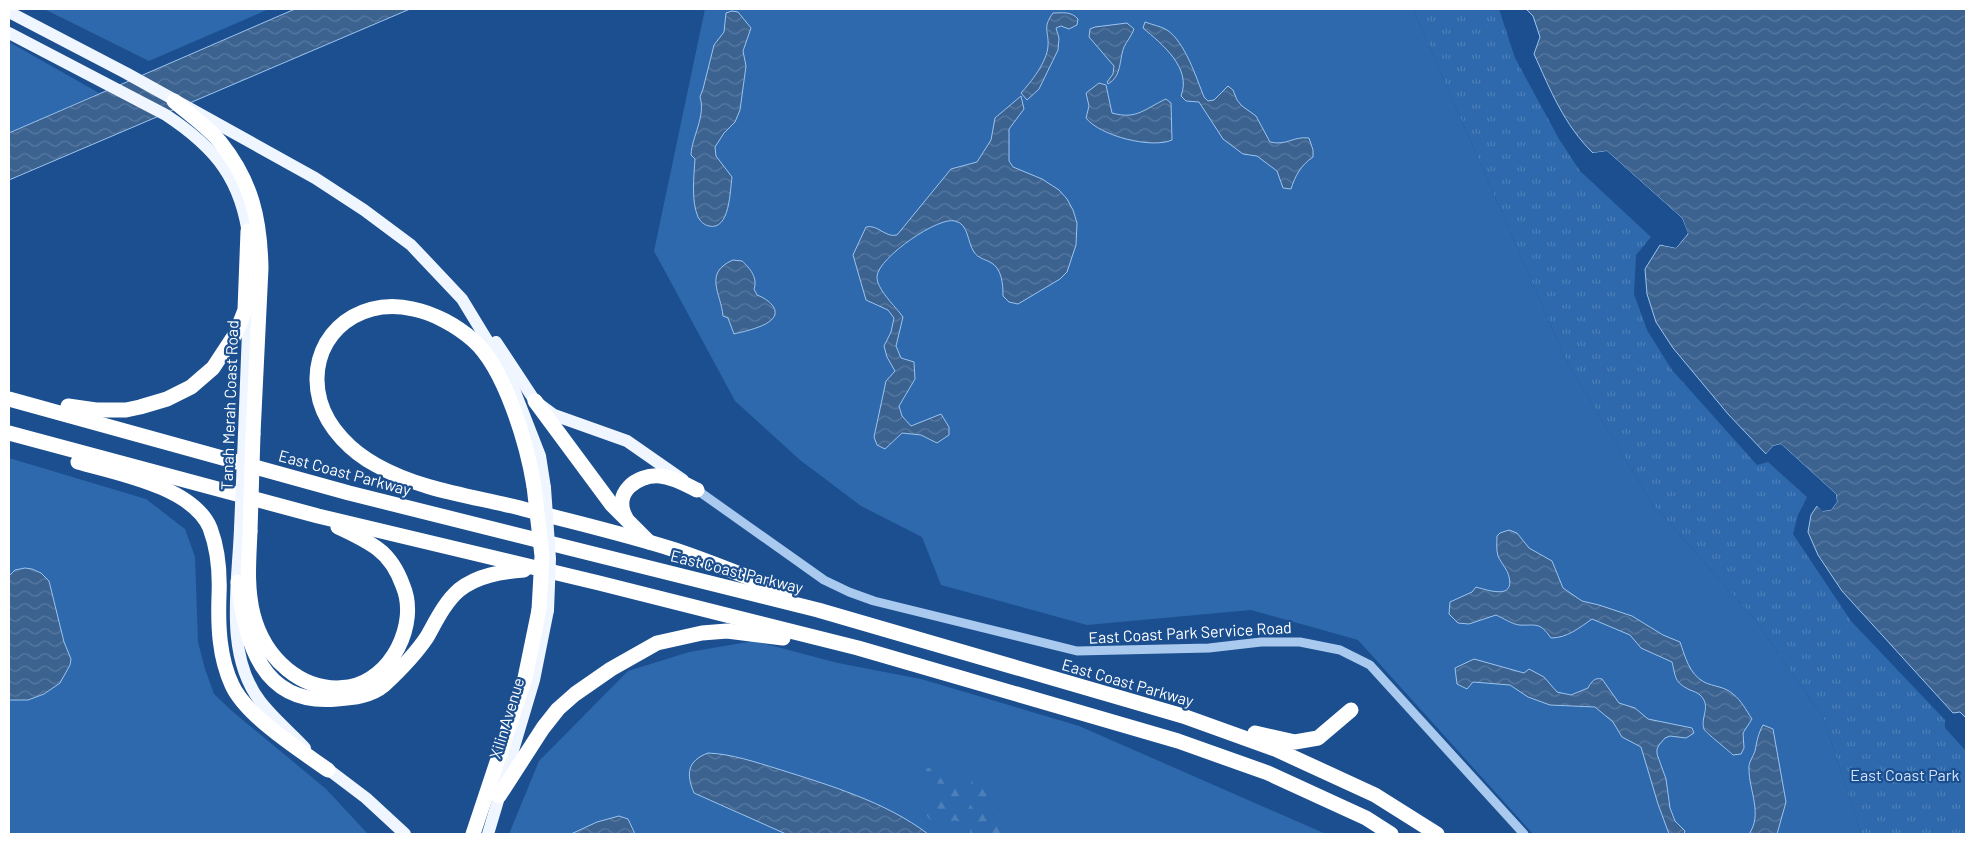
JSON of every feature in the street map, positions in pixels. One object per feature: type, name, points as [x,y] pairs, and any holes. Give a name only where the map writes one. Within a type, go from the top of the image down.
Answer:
[{"type":"highway","points":[[174,101],[220,141],[248,187],[254,203],[260,241],[261,268],[249,434],[245,530],[248,583],[253,613],[263,640],[273,657],[289,672],[308,682],[332,687],[350,686],[368,679],[382,668],[394,654],[407,626],[408,608],[402,583],[389,560],[378,549],[318,516]]},
{"type":"highway","points":[[35,405],[45,402],[96,410],[126,410],[166,399],[191,387],[213,368],[226,351],[242,321],[246,301],[248,231]]},
{"type":"highway","points":[[473,834],[525,678],[543,610],[542,556],[540,487],[501,380],[488,358],[474,341],[456,327],[416,309],[397,306],[376,307],[357,314],[339,326],[326,344],[318,364],[317,385],[327,418],[340,436],[374,464],[395,476],[431,488],[521,508],[651,544],[735,572],[794,596],[818,610]]},
{"type":"highway","name":"East Coast Parkway","points":[[9,399],[349,492],[818,610],[1183,716],[1275,750],[1376,795],[1437,834]]},
{"type":"highway","points":[[535,401],[594,482],[628,523],[651,544]]},
{"type":"highway","points":[[9,432],[318,516],[827,640],[1178,741],[1268,773],[1366,818],[1391,834]]},
{"type":"highway","points":[[9,442],[147,482],[173,493],[193,506],[210,527],[216,552],[220,576],[220,651],[232,687],[261,720],[328,770]]},
{"type":"highway","points":[[628,523],[620,502],[626,490],[636,481],[651,476],[666,476],[697,490]]},
{"type":"highway","points":[[238,582],[242,617],[250,645],[262,668],[278,684],[300,696],[322,701],[362,696],[382,687],[413,655],[460,590],[488,575],[535,568]]},
{"type":"highway","points":[[499,796],[543,728],[558,709],[575,694],[611,669],[657,643],[702,633],[727,631],[797,641],[827,640]]},
{"type":"highway","points":[[1183,716],[1295,742],[1318,738],[1351,710]]},
{"type":"main road","points":[[9,12],[126,72],[174,101],[314,178],[364,210],[411,245],[462,299],[496,341],[535,401],[554,415],[627,441],[697,490]]},
{"type":"main road","name":"Tanah Merah Coast Road","points":[[9,33],[166,116],[190,131],[210,148],[225,169],[242,205],[248,231],[250,265],[249,434]]},
{"type":"main road","points":[[462,299],[490,345],[515,392],[540,456],[540,487]]},
{"type":"main road","points":[[245,530],[238,582],[236,619],[237,648],[244,674],[259,699],[277,721],[328,770],[366,798],[405,834]]},
{"type":"main road","name":"Xilin Avenue","points":[[488,834],[534,680],[543,610]]},
{"type":"street","name":"East Coast Park Service Road","points":[[697,490],[830,584],[861,597],[902,608],[1077,651],[1209,648],[1261,642],[1300,642],[1340,650],[1370,665],[1524,834]]},
{"type":"green space","points":[[44,9],[269,9],[149,61]]},
{"type":"green space","points":[[705,9],[1413,9],[1567,362],[1651,502],[1756,621],[1824,719],[1861,834],[1533,834],[1358,640],[1251,610],[1087,625],[941,585],[922,537],[861,506],[800,460],[735,401],[654,251]]},
{"type":"green space","name":"East Coast Park","points":[[1413,9],[1499,9],[1515,58],[1559,139],[1580,171],[1651,237],[1636,255],[1634,294],[1647,330],[1672,370],[1757,465],[1768,462],[1807,497],[1798,515],[1793,534],[1851,621],[1945,720],[1945,728],[1966,751],[1966,834],[1861,834],[1824,719],[1756,621],[1651,502],[1567,362]]},
{"type":"green space","points":[[9,42],[99,93],[9,133]]},
{"type":"green space","points":[[9,458],[146,499],[185,529],[195,557],[198,642],[214,694],[326,789],[368,834],[9,834]]},
{"type":"green space","points":[[754,641],[838,663],[921,679],[1079,726],[1326,834],[509,834],[539,761],[628,671],[689,652]]},
{"type":"green space","points":[[933,766],[946,786],[951,789],[957,785],[964,787],[971,784],[972,775],[977,768],[1001,830],[1008,834],[970,834],[971,818],[968,809],[972,802],[971,795],[965,794],[962,800],[950,799],[951,804],[966,816],[961,823],[954,820],[950,824],[939,823],[929,819],[925,812],[930,807],[927,800],[933,797],[933,791],[926,769]]},
{"type":"water","points":[[295,9],[410,9],[9,180],[9,133]]},
{"type":"water","points":[[1526,9],[1966,9],[1966,718],[1960,712],[1953,713],[1842,591],[1818,555],[1808,532],[1811,515],[1817,506],[1823,511],[1831,510],[1837,502],[1836,494],[1781,444],[1773,446],[1766,454],[1728,414],[1673,348],[1656,322],[1647,294],[1645,269],[1660,245],[1676,248],[1688,234],[1682,218],[1607,151],[1593,153],[1574,131],[1559,106],[1534,54],[1540,37],[1533,16]]},
{"type":"water","points":[[738,12],[751,28],[743,51],[746,66],[740,110],[735,122],[724,133],[715,147],[716,156],[732,177],[728,208],[721,222],[716,226],[709,226],[705,225],[698,217],[694,204],[695,159],[691,155],[700,119],[700,97],[714,45],[724,32],[726,13]]},
{"type":"water","points":[[1053,13],[1073,15],[1078,19],[1077,25],[1069,29],[1061,26],[1056,28],[1059,38],[1058,50],[1039,89],[1027,100],[1021,93],[1034,78],[1045,59],[1048,46],[1047,26]]},
{"type":"water","points":[[1145,22],[1167,30],[1179,43],[1185,51],[1204,97],[1208,101],[1214,100],[1228,86],[1233,90],[1242,106],[1256,116],[1270,142],[1281,143],[1299,138],[1309,138],[1313,157],[1299,171],[1291,189],[1283,188],[1277,171],[1257,156],[1243,154],[1223,139],[1199,102],[1186,101],[1181,96],[1183,86],[1179,66],[1166,49],[1143,28]]},
{"type":"water","points":[[1127,23],[1134,29],[1124,47],[1116,77],[1108,84],[1107,82],[1113,74],[1114,66],[1089,37],[1090,29]]},
{"type":"water","points":[[1099,83],[1106,85],[1112,113],[1121,115],[1134,114],[1166,99],[1171,103],[1172,140],[1152,143],[1140,142],[1114,135],[1093,124],[1086,118],[1089,106],[1086,93]]},
{"type":"water","points":[[1021,96],[1024,109],[1009,129],[1009,161],[1013,167],[1042,179],[1059,190],[1073,210],[1077,223],[1076,245],[1067,272],[1060,279],[1018,304],[1009,302],[1003,296],[1002,282],[997,268],[976,254],[965,229],[960,223],[947,221],[936,225],[898,249],[880,268],[877,276],[883,292],[903,317],[896,346],[901,358],[914,362],[915,379],[899,406],[902,416],[911,426],[941,414],[949,427],[949,435],[937,443],[921,435],[902,433],[885,449],[877,445],[874,437],[886,381],[895,371],[887,357],[884,346],[891,332],[894,318],[888,310],[866,300],[853,255],[866,227],[874,227],[889,235],[897,235],[951,169],[977,162],[991,140],[995,118]]},
{"type":"water","points":[[733,260],[742,261],[748,267],[754,277],[754,289],[757,295],[770,302],[775,312],[774,318],[762,326],[734,334],[728,318],[723,316],[716,284],[718,271]]},
{"type":"water","points":[[1509,530],[1517,533],[1529,548],[1552,561],[1563,588],[1582,601],[1632,616],[1663,635],[1680,642],[1691,670],[1699,679],[1726,689],[1733,694],[1741,702],[1752,719],[1743,733],[1744,748],[1741,754],[1733,755],[1705,731],[1703,720],[1705,703],[1699,694],[1678,682],[1672,662],[1641,648],[1630,635],[1592,619],[1578,629],[1557,638],[1551,638],[1540,627],[1519,625],[1496,615],[1469,624],[1458,623],[1449,614],[1450,602],[1472,592],[1476,587],[1499,592],[1508,589],[1510,584],[1508,574],[1498,556],[1497,536]]},
{"type":"water","points":[[25,568],[41,573],[49,581],[64,642],[71,659],[70,665],[60,683],[44,694],[28,700],[9,700],[9,576],[15,570]]},
{"type":"water","points":[[1474,659],[1524,673],[1529,669],[1544,677],[1557,692],[1571,695],[1588,688],[1595,679],[1602,679],[1619,703],[1635,708],[1648,719],[1692,728],[1694,733],[1686,738],[1670,736],[1665,738],[1657,749],[1666,779],[1670,808],[1675,821],[1685,831],[1684,834],[1669,834],[1641,747],[1622,737],[1613,722],[1595,707],[1550,705],[1528,697],[1510,685],[1473,682],[1467,689],[1457,684],[1455,668]]},
{"type":"water","points":[[1763,725],[1773,729],[1786,802],[1777,834],[1749,834],[1755,818],[1755,810],[1749,767]]},
{"type":"water","points":[[708,753],[743,759],[837,788],[894,813],[928,834],[786,834],[694,793],[689,774],[690,769],[696,760]]},
{"type":"water","points":[[619,816],[628,819],[635,834],[571,834],[597,822]]},
{"type":"pier","points":[[1607,151],[1682,218],[1688,233],[1676,248],[1658,244],[1675,246],[1685,233],[1680,220],[1606,153],[1591,155]]},
{"type":"pier","points":[[1781,444],[1836,494],[1837,502],[1831,510],[1822,511],[1815,504],[1818,503],[1823,508],[1830,508],[1834,502],[1834,495],[1780,447],[1775,448],[1767,457],[1766,454],[1773,446]]}]
